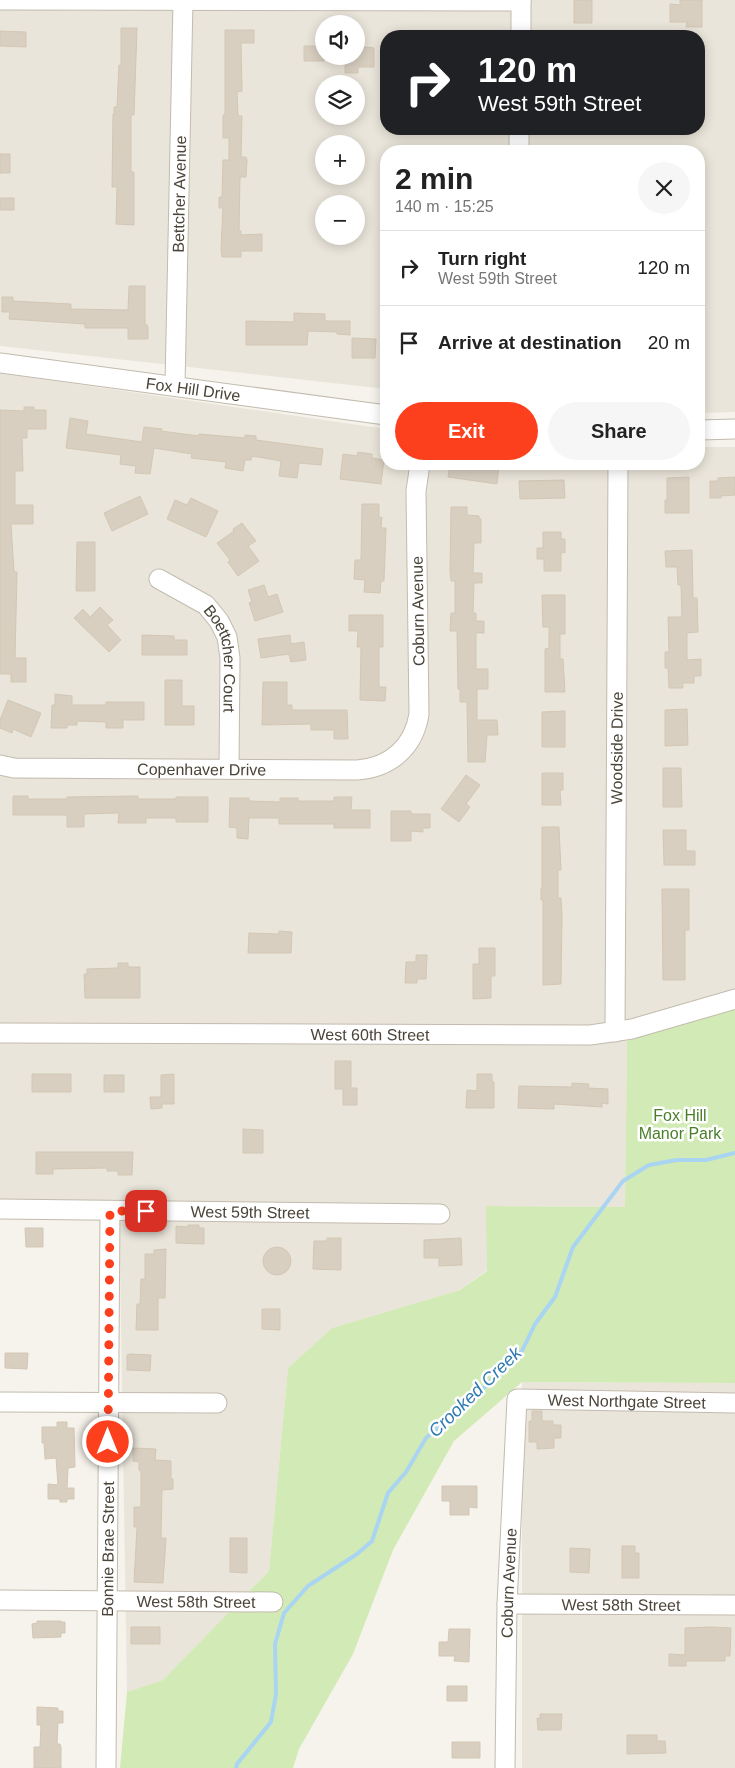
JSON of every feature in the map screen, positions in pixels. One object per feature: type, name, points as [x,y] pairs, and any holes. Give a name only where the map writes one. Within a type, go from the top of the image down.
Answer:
[{"type":"street","points":[[0,0],[521,0],[521,30]]},
{"type":"street","name":"Bettcher Avenue","points":[[175,386],[183,1]]},
{"type":"street","name":"Fox Hill Drive","points":[[0,363],[380,413]]},
{"type":"street","points":[[705,430],[735,429]]},
{"type":"street","name":"Coburn Avenue","points":[[401,753],[414,735],[419,714],[416,491],[419,470]]},
{"type":"street","name":"Woodside Drive","points":[[615,1032],[618,470]]},
{"type":"street","name":"Boettcher Court","points":[[159,579],[206,605],[220,621],[227,637],[230,658],[229,769]]},
{"type":"street","name":"Copenhaver Drive","points":[[0,765],[14,768],[370,769],[383,764],[401,753]]},
{"type":"street","name":"West 60th Street","points":[[0,1033],[590,1035],[645,1026],[735,999]]},
{"type":"street","name":"West 59th Street","points":[[0,1209],[440,1214]]},
{"type":"street","name":"Bonnie Brae Street","points":[[106,1768],[110,1211]]},
{"type":"street","name":"Coburn Avenue","points":[[505,1768],[507,1604],[517,1398]]},
{"type":"street","name":"West Northgate Street","points":[[517,1398],[735,1403]]},
{"type":"street","points":[[0,1402],[217,1403]]},
{"type":"street","name":"West 58th Street","points":[[0,1600],[273,1602]]},
{"type":"street","name":"West 58th Street","points":[[507,1604],[735,1604]]},
{"type":"shaded area","points":[[0,0],[735,0],[735,412],[705,413],[705,145],[380,145],[380,388],[0,346]]},
{"type":"shaded area","points":[[0,373],[380,428],[380,470],[705,470],[705,447],[735,447],[735,1007],[627,1041],[625,1207],[487,1206],[487,1270],[460,1290],[332,1328],[288,1368],[269,1571],[163,1680],[127,1692],[119,1202],[0,1200]]},
{"type":"shaded area","points":[[522,1382],[735,1383],[735,1768],[522,1768]]},
{"type":"green space","name":"Fox Hill Manor Park","points":[[735,1007],[735,1383],[522,1382],[454,1441],[393,1550],[353,1654],[299,1749],[293,1768],[120,1768],[127,1692],[163,1680],[269,1571],[288,1368],[332,1328],[460,1290],[487,1271],[486,1206],[625,1207],[627,1041]]},
{"type":"building","points":[[574,0],[592,0],[592,23],[574,23]]},
{"type":"building","points":[[680,0],[702,0],[702,27],[686,27],[687,22],[670,22],[670,4],[680,5]]},
{"type":"building","points":[[121,28],[137,28],[134,115],[131,115],[131,172],[134,172],[134,225],[116,224],[117,187],[112,187],[113,114],[114,107],[117,107],[119,65],[121,65]]},
{"type":"building","points":[[225,30],[254,30],[254,43],[241,43],[242,91],[237,92],[238,116],[242,116],[241,157],[246,157],[247,160],[246,177],[240,177],[239,231],[241,231],[241,235],[262,234],[262,251],[241,251],[241,257],[222,257],[221,249],[223,208],[219,208],[219,197],[222,197],[223,160],[229,160],[229,138],[223,138],[223,115],[225,115]]},
{"type":"building","points":[[0,31],[26,32],[26,47],[0,46]]},
{"type":"building","points":[[304,46],[315,46],[315,61],[304,61]]},
{"type":"building","points":[[365,47],[374,48],[374,67],[358,67],[358,73],[345,73],[345,65],[365,65]]},
{"type":"building","points":[[0,154],[10,154],[10,173],[0,173]]},
{"type":"building","points":[[0,198],[14,198],[14,210],[0,210]]},
{"type":"building","points":[[129,286],[145,286],[145,325],[148,328],[148,339],[128,339],[128,328],[85,328],[85,324],[9,319],[10,312],[2,312],[2,297],[13,297],[13,301],[71,304],[71,309],[128,310]]},
{"type":"building","points":[[294,313],[325,314],[325,321],[350,321],[350,335],[337,334],[337,332],[308,331],[307,345],[246,345],[246,321],[294,322]]},
{"type":"building","points":[[352,338],[376,339],[375,358],[352,358]]},
{"type":"building","points":[[24,407],[34,407],[34,410],[46,410],[46,429],[27,429],[27,438],[22,438],[23,471],[15,471],[15,505],[33,505],[33,524],[11,524],[14,572],[17,572],[15,658],[26,658],[26,682],[11,682],[11,674],[0,674],[0,410],[24,411]]},
{"type":"building","points":[[70,418],[88,421],[86,434],[142,442],[144,427],[199,436],[199,434],[245,438],[245,435],[256,436],[256,440],[323,449],[321,465],[299,463],[297,478],[279,476],[281,461],[252,456],[251,460],[245,460],[243,471],[225,468],[226,462],[191,458],[192,454],[154,448],[150,474],[135,473],[136,466],[120,464],[121,455],[66,448]]},
{"type":"building","points":[[358,452],[372,454],[372,458],[380,459],[380,470],[383,470],[381,484],[340,479],[343,454],[357,456]]},
{"type":"building","points":[[449,470],[498,470],[497,484],[448,477]]},
{"type":"building","points":[[689,477],[689,513],[665,513],[667,478]]},
{"type":"building","points":[[735,477],[735,495],[710,498],[710,481],[718,481],[718,478]]},
{"type":"building","points":[[564,480],[565,498],[520,499],[519,481]]},
{"type":"building","points":[[140,496],[148,514],[112,531],[104,513]]},
{"type":"building","points":[[191,498],[218,511],[206,537],[167,519],[175,500],[187,505]]},
{"type":"building","points":[[362,504],[379,504],[379,518],[382,517],[381,528],[386,528],[384,581],[381,581],[380,593],[364,592],[365,580],[354,579],[355,560],[361,560]]},
{"type":"building","points":[[451,507],[467,507],[467,515],[479,516],[479,519],[481,519],[481,543],[474,543],[473,573],[482,573],[482,583],[474,583],[473,613],[476,613],[476,621],[484,621],[484,633],[476,633],[476,669],[488,669],[488,689],[477,689],[477,720],[497,720],[498,735],[487,735],[485,762],[468,762],[467,702],[460,702],[460,689],[458,689],[457,631],[450,631],[451,613],[455,613],[455,581],[451,581],[450,571]]},
{"type":"building","points":[[242,523],[256,541],[248,546],[259,561],[238,576],[228,562],[230,560],[217,543]]},
{"type":"building","points":[[543,532],[561,532],[561,539],[565,539],[565,553],[561,552],[561,571],[544,571],[544,559],[537,559],[537,548],[543,548]]},
{"type":"building","points":[[77,542],[95,542],[95,591],[76,591]]},
{"type":"building","points":[[692,550],[693,598],[697,598],[698,632],[687,633],[687,660],[701,659],[701,676],[694,676],[694,683],[683,683],[683,688],[669,688],[668,668],[665,668],[665,652],[669,652],[668,617],[682,617],[681,585],[678,585],[677,567],[666,567],[665,551]]},
{"type":"building","points":[[264,585],[268,597],[277,594],[283,612],[255,621],[249,603],[252,602],[248,590]]},
{"type":"building","points":[[542,595],[565,595],[565,634],[560,634],[560,659],[563,659],[565,692],[545,692],[545,649],[549,648],[549,627],[543,627]]},
{"type":"building","points":[[100,607],[113,620],[107,625],[121,640],[109,652],[74,618],[83,609],[90,617]]},
{"type":"building","points":[[349,615],[383,615],[383,647],[379,647],[379,687],[386,687],[385,701],[360,700],[361,647],[357,647],[358,631],[349,631]]},
{"type":"building","points":[[142,635],[174,636],[174,640],[187,640],[187,655],[142,655]]},
{"type":"building","points":[[290,635],[291,644],[304,642],[306,660],[291,662],[289,654],[261,658],[258,639]]},
{"type":"building","points":[[165,680],[182,680],[182,706],[194,706],[194,725],[165,725]]},
{"type":"building","points":[[263,682],[287,682],[287,705],[292,705],[292,710],[347,710],[348,739],[334,739],[334,730],[311,730],[311,724],[262,725]]},
{"type":"building","points":[[55,694],[72,696],[72,705],[106,705],[106,702],[144,702],[144,720],[123,720],[123,728],[106,728],[106,722],[77,721],[77,725],[67,725],[67,728],[51,728],[52,705],[55,705]]},
{"type":"building","points":[[8,700],[41,713],[31,737],[13,729],[12,733],[0,728],[0,720]]},
{"type":"building","points":[[687,709],[688,745],[665,746],[665,710]]},
{"type":"building","points":[[565,711],[565,747],[542,747],[542,712]]},
{"type":"building","points":[[663,768],[681,768],[682,807],[663,807]]},
{"type":"building","points":[[542,773],[563,773],[563,790],[560,790],[561,805],[542,805]]},
{"type":"building","points":[[466,775],[480,785],[466,804],[470,807],[459,822],[441,809]]},
{"type":"building","points":[[13,796],[28,796],[28,799],[138,796],[138,799],[208,797],[208,822],[176,822],[176,818],[146,818],[146,823],[118,823],[119,813],[84,814],[84,827],[67,827],[67,815],[13,815]]},
{"type":"building","points":[[334,797],[352,797],[351,810],[370,810],[370,828],[334,828],[334,824],[279,824],[279,818],[249,818],[248,839],[237,838],[237,828],[229,827],[230,798],[249,798],[249,801],[280,802],[280,798],[298,798],[298,801],[334,801]]},
{"type":"building","points":[[391,811],[411,811],[411,814],[430,814],[430,828],[423,828],[423,832],[411,831],[411,841],[391,841]]},
{"type":"building","points":[[542,827],[559,827],[561,870],[558,870],[558,898],[561,898],[562,914],[561,984],[543,985]]},
{"type":"building","points":[[663,830],[686,830],[686,851],[695,851],[695,865],[664,865]]},
{"type":"building","points":[[662,889],[689,889],[689,930],[685,930],[685,980],[663,980]]},
{"type":"building","points":[[279,931],[292,932],[291,953],[248,953],[249,933],[279,934]]},
{"type":"building","points":[[479,948],[495,948],[495,976],[491,976],[491,998],[473,999],[473,964],[479,964]]},
{"type":"building","points":[[416,955],[427,955],[426,979],[417,979],[417,983],[405,983],[406,962],[416,962]]},
{"type":"building","points":[[118,963],[128,963],[128,967],[140,967],[140,998],[85,998],[84,974],[87,974],[87,969],[118,968]]},
{"type":"building","points":[[335,1061],[351,1061],[351,1088],[357,1088],[357,1105],[343,1105],[343,1089],[335,1089]]},
{"type":"building","points":[[32,1074],[71,1074],[71,1092],[32,1092]]},
{"type":"building","points":[[174,1074],[174,1104],[162,1104],[162,1108],[151,1109],[150,1097],[161,1097],[161,1075]]},
{"type":"building","points":[[477,1074],[492,1074],[492,1082],[494,1082],[494,1108],[466,1108],[467,1090],[477,1091]]},
{"type":"building","points":[[104,1075],[124,1075],[124,1092],[104,1092]]},
{"type":"building","points":[[572,1083],[589,1084],[588,1088],[608,1089],[608,1104],[602,1103],[602,1107],[554,1104],[554,1109],[518,1108],[519,1086],[572,1087]]},
{"type":"building","points":[[243,1129],[263,1130],[263,1153],[243,1153]]},
{"type":"building","points":[[36,1152],[133,1152],[132,1175],[118,1175],[118,1171],[107,1171],[107,1168],[53,1169],[53,1174],[36,1174]]},
{"type":"building","points":[[188,1225],[199,1225],[199,1228],[204,1228],[204,1244],[176,1243],[176,1226],[188,1227]]},
{"type":"building","points":[[25,1228],[43,1228],[43,1247],[26,1247]]},
{"type":"building","points":[[327,1238],[341,1238],[341,1270],[313,1269],[314,1241],[327,1241]]},
{"type":"building","points":[[461,1238],[462,1265],[439,1266],[439,1258],[424,1258],[424,1240]]},
{"type":"building","points":[[277,1247],[287,1251],[291,1261],[287,1271],[277,1275],[267,1271],[263,1261],[267,1251]]},
{"type":"building","points":[[166,1249],[165,1298],[158,1298],[158,1330],[136,1330],[137,1304],[140,1304],[141,1279],[145,1279],[145,1254],[154,1254],[154,1250]]},
{"type":"building","points":[[262,1309],[280,1309],[280,1330],[262,1329]]},
{"type":"building","points":[[5,1353],[28,1353],[27,1369],[5,1368]]},
{"type":"building","points":[[127,1355],[151,1355],[150,1371],[127,1370]]},
{"type":"building","points":[[532,1411],[542,1411],[542,1421],[553,1421],[553,1425],[561,1425],[561,1438],[554,1438],[554,1448],[537,1449],[537,1442],[529,1442],[529,1421],[532,1421]]},
{"type":"building","points":[[57,1422],[67,1422],[67,1428],[74,1428],[75,1467],[68,1468],[67,1488],[74,1488],[74,1499],[67,1499],[67,1502],[60,1502],[60,1499],[48,1499],[48,1484],[58,1485],[56,1458],[45,1459],[42,1427],[57,1427]]},
{"type":"building","points":[[133,1448],[156,1449],[155,1460],[171,1461],[173,1489],[162,1490],[161,1538],[166,1538],[163,1583],[134,1582],[137,1527],[134,1527],[134,1507],[141,1507],[141,1471],[139,1470],[139,1462],[133,1461]]},
{"type":"building","points":[[442,1486],[477,1486],[477,1508],[469,1507],[469,1515],[450,1515],[450,1501],[442,1501]]},
{"type":"building","points":[[230,1538],[247,1538],[247,1573],[230,1572]]},
{"type":"building","points":[[622,1546],[635,1546],[635,1553],[639,1553],[639,1578],[622,1578]]},
{"type":"building","points":[[570,1548],[590,1549],[589,1573],[570,1572]]},
{"type":"building","points":[[37,1621],[65,1622],[65,1633],[61,1633],[61,1637],[33,1638],[32,1624],[37,1623]]},
{"type":"building","points":[[131,1627],[160,1627],[160,1644],[131,1644]]},
{"type":"building","points":[[685,1628],[731,1628],[730,1656],[725,1656],[725,1661],[686,1661],[686,1666],[669,1666],[669,1654],[685,1655]]},
{"type":"building","points":[[449,1629],[470,1629],[469,1662],[454,1661],[455,1656],[439,1656],[439,1642],[448,1642]]},
{"type":"building","points":[[447,1686],[467,1686],[467,1701],[447,1701]]},
{"type":"building","points":[[37,1707],[58,1708],[58,1711],[63,1711],[63,1723],[58,1723],[57,1744],[60,1744],[61,1747],[61,1768],[34,1768],[34,1747],[40,1747],[41,1725],[37,1725]]},
{"type":"building","points":[[540,1714],[562,1714],[561,1730],[538,1730],[537,1718],[540,1719]]},
{"type":"building","points":[[627,1735],[657,1735],[657,1741],[665,1741],[666,1753],[627,1754]]},
{"type":"building","points":[[452,1742],[480,1742],[480,1758],[452,1758]]},
{"type":"waterway","name":"Crooked Creek","points":[[236,1768],[237,1764],[271,1722],[276,1694],[275,1644],[284,1613],[308,1586],[357,1554],[372,1541],[388,1493],[406,1472],[426,1438],[475,1396],[522,1351],[535,1324],[555,1297],[573,1247],[623,1181],[649,1165],[677,1160],[706,1160],[735,1153]]},
{"type":"route","points":[[108,1442],[110,1211],[146,1211]]}]
